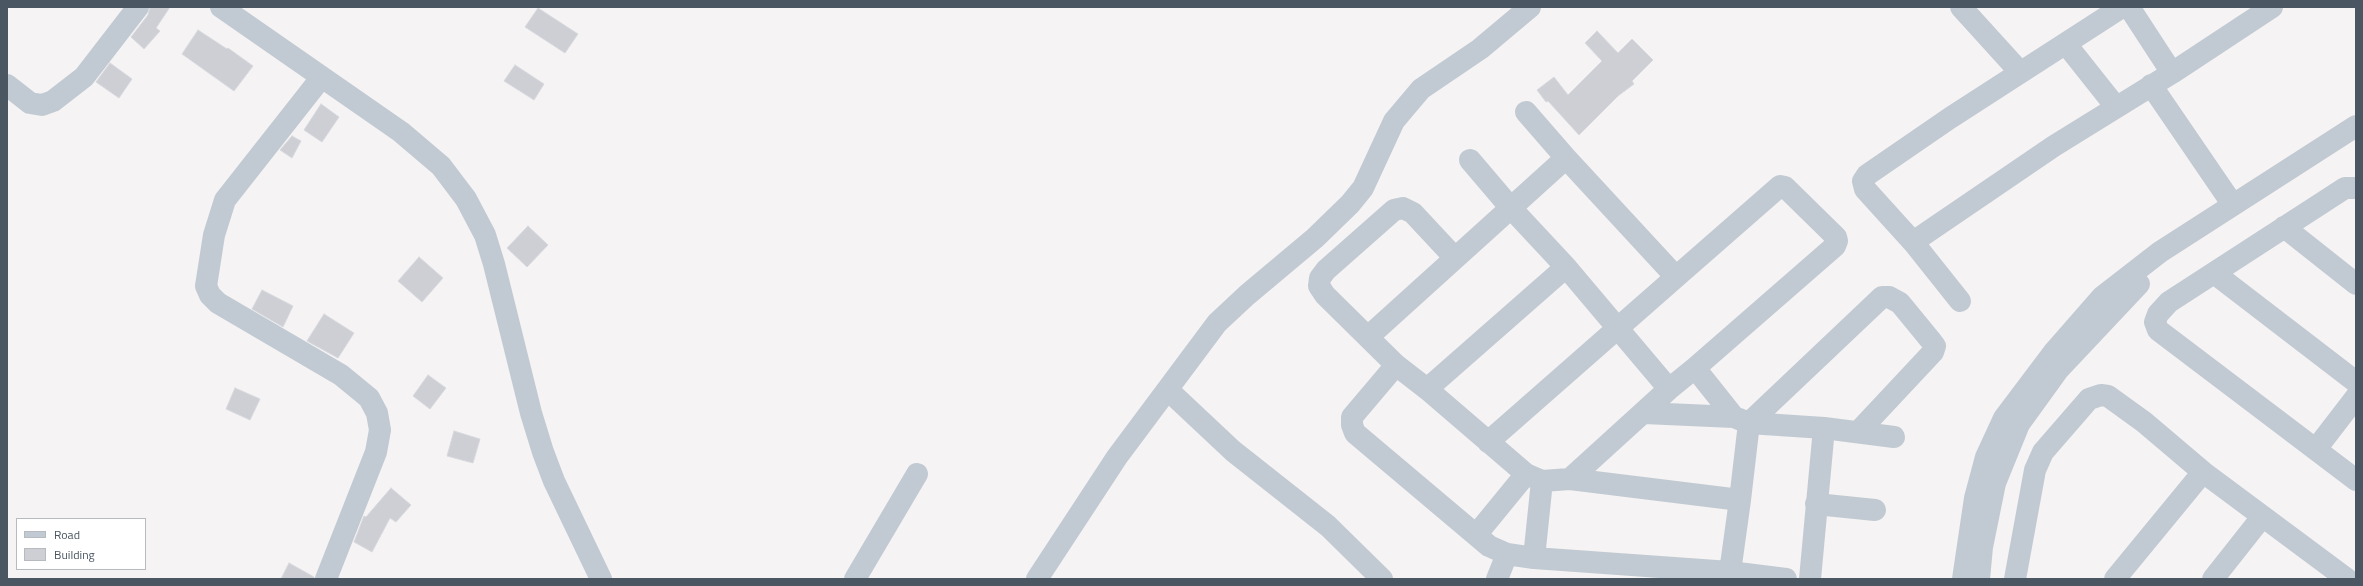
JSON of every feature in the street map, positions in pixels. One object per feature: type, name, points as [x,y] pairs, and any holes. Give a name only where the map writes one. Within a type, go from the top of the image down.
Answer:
[{"type":"street","points":[[7,85],[30,103],[42,105],[53,101],[84,77],[138,7]]},
{"type":"street","points":[[221,7],[401,132],[430,155],[452,179],[477,220],[494,264],[531,413],[543,452],[554,481],[601,579]]},
{"type":"street","points":[[1037,579],[1117,457],[1218,323],[1247,295],[1315,238],[1350,204],[1363,188],[1394,120],[1421,89],[1480,49],[1530,7]]},
{"type":"street","points":[[2129,7],[2172,73]]},
{"type":"street","points":[[1913,242],[2054,146],[2172,73],[2272,7]]},
{"type":"street","points":[[1967,9],[2020,72]]},
{"type":"street","points":[[1960,301],[1913,242],[1865,189],[1863,181],[1867,175],[2020,72],[2066,44],[2111,10]]},
{"type":"street","points":[[2066,44],[2116,107]]},
{"type":"street","points":[[322,78],[225,200],[214,235],[206,286],[210,295],[218,303],[341,375],[369,398],[376,413],[380,430],[376,452],[326,579]]},
{"type":"street","points":[[2151,85],[2233,205]]},
{"type":"street","points":[[1526,112],[1566,158],[1676,277]]},
{"type":"street","points":[[1963,579],[1975,498],[1986,457],[2004,418],[2028,384],[2102,297],[2160,252],[2356,126]]},
{"type":"street","points":[[1979,579],[1982,547],[1995,483],[2018,424],[2058,370],[2134,287],[2356,142]]},
{"type":"street","points":[[1368,337],[1510,207],[1566,158]]},
{"type":"street","points":[[1470,160],[1510,207],[1566,267],[1669,389]]},
{"type":"street","points":[[1488,442],[1780,186],[1785,187],[1836,237],[1837,241],[1835,246],[1669,389],[1570,479]]},
{"type":"street","points":[[2356,188],[2345,188],[2169,302],[2158,314],[2155,322],[2158,330],[2356,480]]},
{"type":"street","points":[[1455,258],[1414,213],[1403,208],[1394,210],[1326,270],[1320,278],[1320,286],[1325,295],[1396,365],[1427,389],[1488,442],[1534,478],[1570,479],[1740,500]]},
{"type":"street","points":[[2284,227],[2356,284]]},
{"type":"street","points":[[1427,389],[1566,267]]},
{"type":"street","points":[[2214,273],[2356,382]]},
{"type":"street","points":[[1741,420],[1882,297],[1890,297],[1900,303],[1932,342],[1934,352],[1859,431]]},
{"type":"street","points":[[1396,365],[1352,417],[1352,425],[1355,433],[1489,546],[1507,554],[1534,558],[1730,572],[1786,579]]},
{"type":"street","points":[[1695,368],[1741,420],[1740,500],[1730,572]]},
{"type":"street","points":[[1168,390],[1233,450],[1328,526],[1382,579]]},
{"type":"street","points":[[2015,579],[2035,470],[2043,452],[2089,399],[2101,395],[2108,396],[2144,422],[2202,472],[2262,517],[2323,572],[2347,579]]},
{"type":"street","points":[[2316,449],[2356,397]]},
{"type":"street","points":[[1644,413],[1859,431],[1894,437]]},
{"type":"street","points":[[1810,579],[1824,428]]},
{"type":"street","points":[[2115,579],[2202,472]]},
{"type":"street","points":[[855,579],[917,474]]},
{"type":"street","points":[[1476,535],[1534,478]]},
{"type":"street","points":[[1534,478],[1534,558]]},
{"type":"street","points":[[1816,504],[1875,510]]},
{"type":"street","points":[[2213,579],[2262,517]]},
{"type":"street","points":[[1497,579],[1507,554]]},
{"type":"building","points":[[150,7],[170,7],[156,28],[160,31],[144,49],[131,37],[148,15]]},
{"type":"building","points":[[538,8],[578,34],[565,53],[525,27]]},
{"type":"building","points":[[198,30],[227,49],[228,48],[253,66],[234,91],[182,54]]},
{"type":"building","points":[[1597,31],[1618,53],[1632,39],[1653,60],[1632,81],[1634,84],[1618,96],[1579,135],[1548,101],[1546,102],[1537,90],[1554,77],[1568,95],[1602,61],[1585,43]]},
{"type":"building","points":[[110,63],[132,79],[119,98],[96,82]]},
{"type":"building","points":[[515,65],[544,84],[534,100],[504,81]]},
{"type":"building","points":[[321,104],[339,117],[322,142],[304,130]]},
{"type":"building","points":[[292,136],[301,141],[292,158],[280,150]]},
{"type":"building","points":[[528,226],[548,245],[527,267],[507,248]]},
{"type":"building","points":[[419,257],[443,278],[422,302],[398,281]]},
{"type":"building","points":[[262,290],[293,306],[283,327],[252,309]]},
{"type":"building","points":[[324,314],[354,333],[338,358],[307,341]]},
{"type":"building","points":[[428,375],[446,388],[430,409],[413,396]]},
{"type":"building","points":[[235,388],[260,399],[250,420],[226,409]]},
{"type":"building","points":[[454,431],[480,439],[473,463],[447,456]]},
{"type":"building","points":[[391,488],[411,505],[396,522],[390,518],[372,552],[354,542],[364,516],[366,517]]},
{"type":"building","points":[[289,563],[314,577],[314,579],[281,579]]}]
